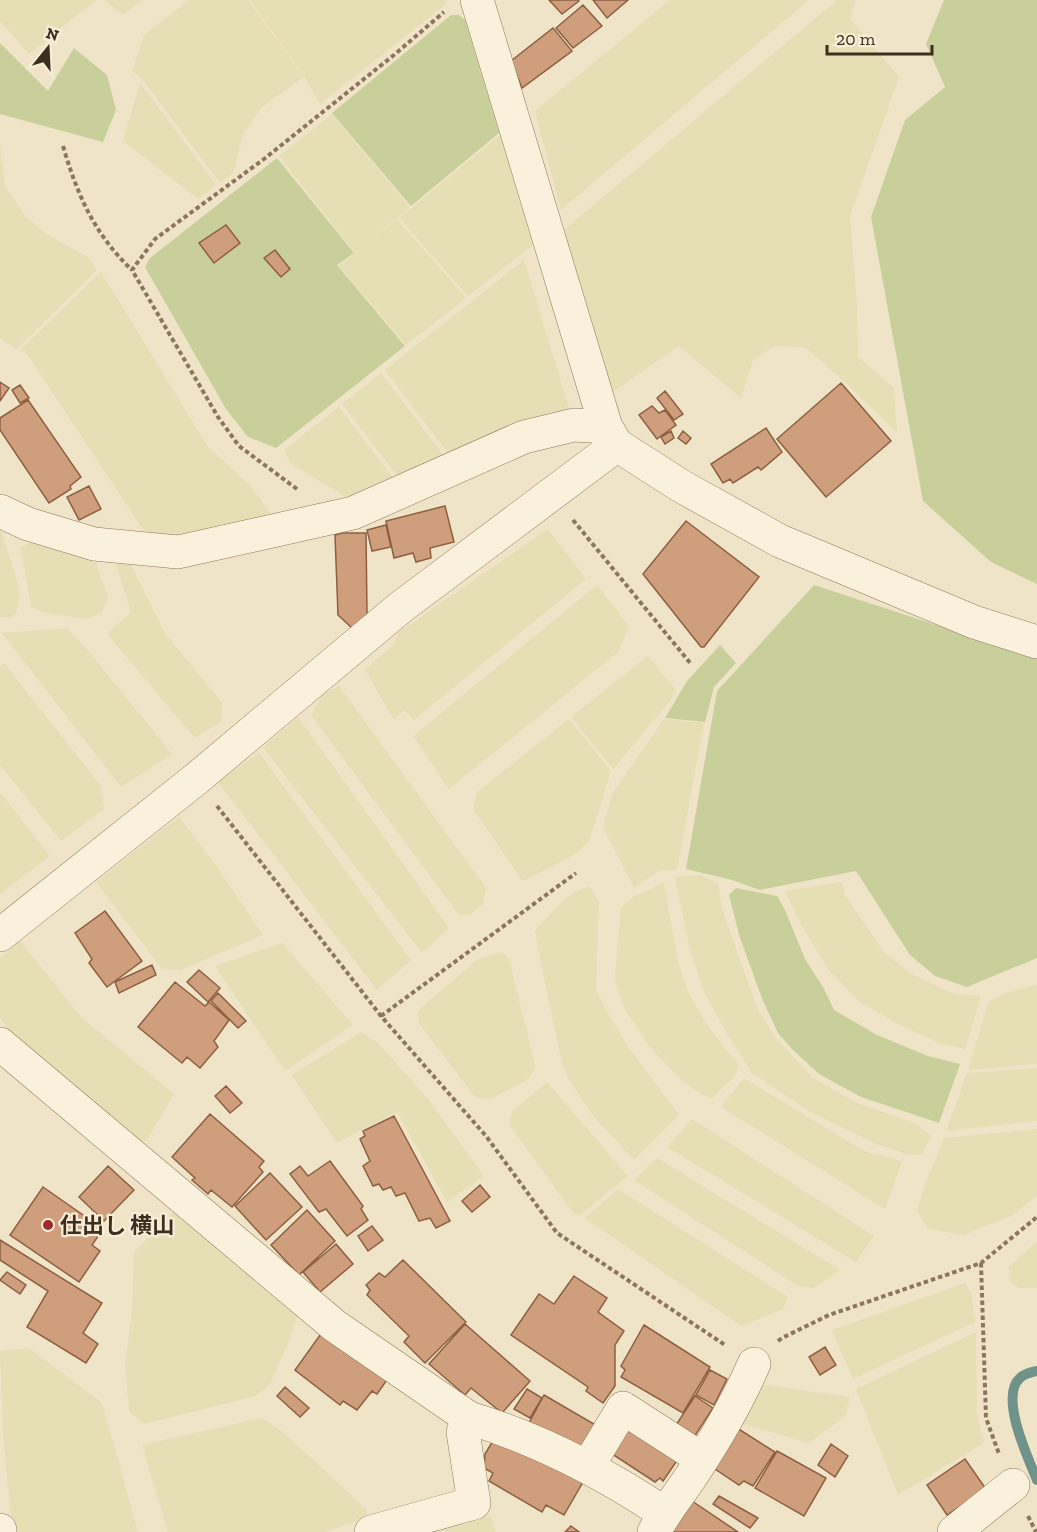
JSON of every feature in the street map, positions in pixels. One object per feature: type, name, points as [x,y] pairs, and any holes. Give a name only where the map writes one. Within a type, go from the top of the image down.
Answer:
[{"type":"street","points":[[463,3],[611,436]]},
{"type":"street","points":[[0,511],[28,524],[94,544],[178,552],[353,513],[524,437],[574,424],[611,436],[681,486],[780,541],[974,622],[1037,642]]},
{"type":"street","points":[[0,935],[196,779],[401,607],[552,494],[611,436]]},
{"type":"street","points":[[0,1044],[335,1326],[469,1418],[494,1426],[588,1466],[659,1523],[702,1459],[741,1394],[754,1364]]},
{"type":"street","points":[[588,1466],[623,1408],[702,1459]]},
{"type":"street","points":[[371,1532],[474,1503],[464,1432],[469,1418]]},
{"type":"street","points":[[954,1532],[1013,1485]]},
{"type":"path","points":[[132,270],[155,239],[264,159],[463,3]]},
{"type":"path","points":[[63,146],[72,176],[90,218],[121,260],[132,270],[218,417],[239,446],[333,518]]},
{"type":"path","points":[[552,494],[691,664]]},
{"type":"path","points":[[196,779],[381,1016],[486,1136],[557,1233],[754,1364],[782,1338],[829,1316],[981,1263],[1037,1217]]},
{"type":"path","points":[[381,1016],[576,873]]},
{"type":"path","points":[[981,1263],[986,1418],[993,1441],[1036,1532]]},
{"type":"shaded area","points":[[0,0],[96,0],[29,54],[0,21]]},
{"type":"shaded area","points":[[104,0],[142,0],[123,15]]},
{"type":"shaded area","points":[[189,0],[248,0],[304,77],[262,107],[244,133],[233,173],[220,183],[143,80],[132,71],[144,35]]},
{"type":"shaded area","points":[[250,0],[446,0],[445,5],[320,104],[304,76]]},
{"type":"shaded area","points":[[670,0],[809,0],[561,210],[535,111]]},
{"type":"shaded area","points":[[837,0],[855,0],[850,19],[899,77],[850,216],[857,303],[858,357],[894,388],[897,433],[806,348],[775,346],[753,360],[741,398],[679,346],[610,394],[563,231]]},
{"type":"shaded area","points":[[140,83],[216,185],[198,199],[123,141]]},
{"type":"shaded area","points":[[332,114],[410,207],[355,253],[279,156]]},
{"type":"shaded area","points":[[500,135],[533,245],[468,296],[399,218]]},
{"type":"shaded area","points":[[0,144],[5,186],[26,217],[48,235],[88,257],[97,270],[17,349],[0,339]]},
{"type":"shaded area","points":[[397,219],[466,298],[406,345],[339,266]]},
{"type":"shaded area","points":[[524,260],[571,415],[454,461],[385,370]]},
{"type":"shaded area","points":[[101,272],[208,447],[250,485],[273,517],[156,540],[142,528],[27,354],[20,350]]},
{"type":"shaded area","points":[[381,373],[450,464],[403,483],[342,404]]},
{"type":"shaded area","points":[[339,407],[399,486],[351,500],[290,463],[284,450]]},
{"type":"shaded area","points":[[0,527],[20,591],[17,611],[12,618],[0,617]]},
{"type":"shaded area","points":[[548,529],[586,579],[414,720],[404,710],[394,720],[365,670],[393,645],[398,633]]},
{"type":"shaded area","points":[[31,542],[39,542],[96,563],[108,598],[101,613],[87,619],[44,613],[31,607],[21,548]]},
{"type":"shaded area","points":[[129,561],[165,633],[222,703],[221,721],[195,738],[107,634],[131,612],[116,565]]},
{"type":"shaded area","points":[[597,585],[629,626],[618,652],[449,789],[413,736]]},
{"type":"shaded area","points":[[67,628],[172,754],[121,787],[2,633]]},
{"type":"shaded area","points":[[648,656],[675,689],[671,700],[613,769],[571,717]]},
{"type":"shaded area","points":[[4,663],[101,786],[104,809],[61,841],[0,765],[0,666]]},
{"type":"shaded area","points":[[339,686],[486,888],[483,904],[470,915],[459,915],[311,715],[323,694]]},
{"type":"shaded area","points":[[298,717],[449,928],[422,953],[263,747]]},
{"type":"shaded area","points":[[569,719],[611,771],[589,841],[574,855],[522,880],[473,809],[477,792]]},
{"type":"shaded area","points":[[664,719],[704,723],[677,870],[659,871],[634,888],[603,827],[612,794]]},
{"type":"shaded area","points":[[259,753],[411,960],[377,990],[218,782]]},
{"type":"shaded area","points":[[0,792],[50,856],[0,894]]},
{"type":"shaded area","points":[[179,817],[217,867],[263,935],[180,970],[162,969],[96,882]]},
{"type":"shaded area","points":[[702,875],[718,884],[723,912],[758,1010],[777,1039],[812,1077],[855,1102],[917,1124],[931,1136],[921,1155],[909,1155],[874,1143],[810,1112],[752,1073],[727,1034],[704,991],[690,950],[675,877]]},
{"type":"shaded area","points":[[842,882],[845,895],[883,951],[910,973],[954,994],[981,996],[965,1049],[942,1044],[899,1025],[856,999],[829,970],[801,925],[785,891]]},
{"type":"shaded area","points":[[664,883],[678,962],[689,994],[708,1027],[739,1065],[736,1075],[711,1099],[678,1077],[649,1046],[625,1009],[617,988],[615,976],[621,907],[635,896]]},
{"type":"shaded area","points":[[590,887],[599,902],[596,989],[627,1045],[679,1115],[634,1160],[593,1116],[568,1078],[562,1063],[535,930],[566,898],[583,888]]},
{"type":"shaded area","points":[[20,941],[81,1017],[174,1094],[147,1140],[137,1143],[11,1035],[0,1017],[0,958]]},
{"type":"shaded area","points":[[282,943],[353,1025],[285,1071],[215,966]]},
{"type":"shaded area","points":[[503,952],[509,959],[535,1065],[532,1074],[525,1081],[493,1098],[483,1099],[475,1097],[419,1023],[418,1012],[478,959]]},
{"type":"shaded area","points":[[1037,984],[1037,1064],[968,1070],[989,1001],[1006,993]]},
{"type":"shaded area","points":[[361,1032],[377,1042],[428,1099],[484,1176],[447,1202],[397,1112],[337,1143],[292,1075]]},
{"type":"shaded area","points":[[1037,1068],[1037,1121],[946,1131],[967,1073]]},
{"type":"shaded area","points":[[744,1078],[864,1151],[902,1161],[885,1209],[721,1107]]},
{"type":"shaded area","points":[[547,1082],[628,1176],[580,1215],[574,1214],[510,1126],[513,1111]]},
{"type":"shaded area","points":[[692,1119],[874,1236],[856,1262],[667,1147]]},
{"type":"shaded area","points":[[1037,1129],[1037,1196],[1011,1216],[963,1235],[928,1229],[917,1210],[944,1138]]},
{"type":"shaded area","points":[[657,1158],[840,1270],[814,1288],[798,1286],[634,1180]]},
{"type":"shaded area","points":[[618,1189],[788,1297],[783,1309],[741,1326],[585,1218]]},
{"type":"shaded area","points":[[175,1211],[299,1312],[270,1384],[256,1396],[144,1424],[129,1411],[125,1362],[132,1312],[134,1252]]},
{"type":"shaded area","points":[[1037,1242],[1037,1288],[1019,1288],[1010,1281],[1009,1266]]},
{"type":"shaded area","points":[[965,1283],[972,1295],[975,1322],[853,1379],[832,1330]]},
{"type":"shaded area","points":[[976,1332],[977,1415],[984,1443],[898,1495],[856,1389]]},
{"type":"shaded area","points":[[29,1348],[102,1403],[138,1532],[14,1532],[3,1435],[0,1351]]},
{"type":"shaded area","points":[[764,1385],[850,1397],[845,1416],[809,1443],[736,1422]]},
{"type":"shaded area","points":[[262,1418],[283,1432],[366,1509],[367,1518],[324,1532],[168,1532],[142,1445]]},
{"type":"shaded area","points":[[491,1516],[496,1532],[435,1532],[434,1529]]},
{"type":"green space","points":[[944,0],[1037,0],[1037,584],[991,562],[923,501],[871,217],[905,120],[945,87],[926,44]]},
{"type":"green space","points":[[451,15],[459,15],[465,20],[499,133],[411,206],[332,113]]},
{"type":"green space","points":[[0,43],[48,91],[74,48],[107,75],[116,110],[103,142],[0,114]]},
{"type":"green space","points":[[277,158],[354,253],[337,265],[405,346],[276,448],[248,437],[226,409],[145,267],[150,258]]},
{"type":"green space","points":[[814,585],[1037,658],[1037,958],[967,987],[935,976],[910,955],[856,871],[760,890],[732,880],[686,869],[717,691]]},
{"type":"green space","points":[[720,645],[736,663],[714,687],[705,722],[665,718],[687,681]]},
{"type":"green space","points":[[736,888],[777,896],[805,959],[823,987],[834,1010],[877,1035],[928,1056],[960,1064],[939,1123],[861,1097],[819,1074],[778,1033],[763,1001],[740,938],[729,895]]},
{"type":"building","points":[[549,0],[578,0],[579,1],[562,14]]},
{"type":"building","points":[[593,0],[628,0],[607,18]]},
{"type":"building","points":[[583,5],[602,26],[573,48],[556,28]]},
{"type":"building","points":[[553,28],[572,51],[522,88],[511,61]]},
{"type":"building","points":[[226,225],[240,243],[214,263],[199,243]]},
{"type":"building","points":[[275,250],[290,269],[281,277],[264,258]]},
{"type":"building","points":[[0,382],[9,388],[0,401]]},
{"type":"building","points":[[841,383],[891,441],[826,497],[777,439]]},
{"type":"building","points":[[20,385],[29,398],[20,403],[12,390]]},
{"type":"building","points":[[665,391],[683,414],[674,420],[657,398]]},
{"type":"building","points":[[28,400],[81,477],[70,486],[71,489],[49,503],[0,430],[0,418]]},
{"type":"building","points":[[652,406],[659,413],[665,410],[676,425],[657,439],[639,415]]},
{"type":"building","points":[[766,428],[782,452],[761,470],[758,467],[733,483],[730,479],[723,483],[711,464]]},
{"type":"building","points":[[671,431],[674,438],[665,444],[661,437]]},
{"type":"building","points":[[683,431],[691,438],[686,444],[678,438]]},
{"type":"building","points":[[89,486],[101,509],[79,520],[67,497]]},
{"type":"building","points":[[445,506],[454,542],[430,548],[431,558],[416,562],[413,553],[394,558],[386,521]]},
{"type":"building","points":[[686,521],[759,577],[704,647],[701,647],[643,574]]},
{"type":"building","points":[[386,525],[391,547],[372,551],[367,530]]},
{"type":"building","points":[[366,533],[367,614],[352,628],[338,615],[335,535]]},
{"type":"building","points":[[105,911],[142,961],[107,987],[89,963],[92,959],[75,933]]},
{"type":"building","points":[[152,965],[156,975],[119,993],[115,982]]},
{"type":"building","points":[[199,970],[220,988],[208,1002],[187,982]]},
{"type":"building","points":[[175,982],[205,1006],[209,1002],[229,1020],[214,1041],[218,1047],[200,1068],[187,1057],[182,1063],[138,1027]]},
{"type":"building","points":[[218,993],[246,1021],[238,1028],[211,1001]]},
{"type":"building","points":[[226,1086],[242,1103],[230,1113],[215,1096]]},
{"type":"building","points":[[210,1114],[264,1161],[259,1167],[263,1172],[232,1207],[211,1190],[208,1194],[192,1180],[195,1178],[172,1157]]},
{"type":"building","points":[[394,1116],[450,1221],[436,1228],[430,1218],[419,1221],[405,1193],[396,1196],[391,1187],[383,1190],[379,1184],[373,1186],[363,1166],[370,1161],[360,1139],[365,1136],[363,1131]]},
{"type":"building","points":[[330,1161],[363,1206],[361,1209],[368,1220],[347,1236],[326,1209],[319,1212],[290,1174],[300,1166],[308,1176]]},
{"type":"building","points":[[108,1166],[134,1190],[104,1221],[79,1197]]},
{"type":"building","points":[[270,1173],[302,1207],[266,1240],[235,1206]]},
{"type":"building","points":[[480,1185],[490,1197],[472,1212],[462,1201]]},
{"type":"building","points":[[43,1187],[103,1229],[92,1245],[100,1251],[79,1282],[10,1235]]},
{"type":"building","points":[[307,1210],[335,1241],[299,1275],[271,1245]]},
{"type":"building","points":[[372,1226],[383,1240],[368,1251],[358,1236]]},
{"type":"building","points":[[0,1240],[102,1303],[83,1333],[98,1344],[86,1363],[27,1327],[48,1291],[0,1260]]},
{"type":"building","points":[[336,1244],[353,1264],[320,1292],[303,1272]]},
{"type":"building","points":[[403,1260],[466,1322],[425,1363],[404,1342],[409,1336],[367,1295],[370,1290],[366,1285],[379,1273],[385,1277]]},
{"type":"building","points":[[7,1272],[26,1285],[20,1294],[0,1280]]},
{"type":"building","points":[[574,1276],[607,1298],[598,1312],[624,1331],[615,1345],[615,1386],[603,1403],[586,1391],[588,1387],[511,1335],[539,1294],[554,1304]]},
{"type":"building","points":[[465,1324],[530,1381],[502,1413],[471,1388],[465,1395],[429,1364]]},
{"type":"building","points":[[644,1325],[710,1367],[683,1413],[621,1377],[625,1370],[621,1366]]},
{"type":"building","points":[[323,1331],[389,1377],[377,1394],[372,1391],[357,1410],[343,1401],[340,1405],[295,1370]]},
{"type":"building","points":[[825,1347],[836,1365],[820,1375],[809,1357]]},
{"type":"building","points":[[710,1370],[727,1379],[714,1405],[696,1395]]},
{"type":"building","points":[[285,1387],[309,1408],[300,1417],[277,1396]]},
{"type":"building","points":[[527,1389],[542,1398],[530,1418],[514,1409]]},
{"type":"building","points":[[544,1395],[599,1427],[583,1454],[529,1423]]},
{"type":"building","points":[[695,1396],[713,1408],[694,1437],[676,1425]]},
{"type":"building","points":[[627,1423],[675,1452],[676,1462],[663,1481],[660,1478],[655,1482],[609,1452]]},
{"type":"building","points":[[737,1428],[775,1452],[753,1486],[744,1481],[739,1485],[712,1467]]},
{"type":"building","points":[[494,1439],[583,1482],[564,1515],[546,1505],[542,1512],[489,1481],[493,1473],[484,1468],[485,1454]]},
{"type":"building","points":[[831,1444],[848,1456],[835,1477],[818,1465]]},
{"type":"building","points":[[777,1451],[826,1478],[804,1516],[755,1488]]},
{"type":"building","points":[[965,1459],[986,1489],[947,1515],[927,1485]]},
{"type":"building","points":[[719,1496],[758,1518],[750,1528],[713,1504]]},
{"type":"building","points":[[692,1501],[738,1532],[670,1532]]},
{"type":"building","points":[[571,1526],[579,1532],[565,1532]]},
{"type":"waterway","points":[[1037,1371],[1020,1378],[1014,1387],[1013,1398],[1017,1428],[1037,1480]]},
{"type":"place","name":"仕出し 横山","points":[[48,1225]]}]
